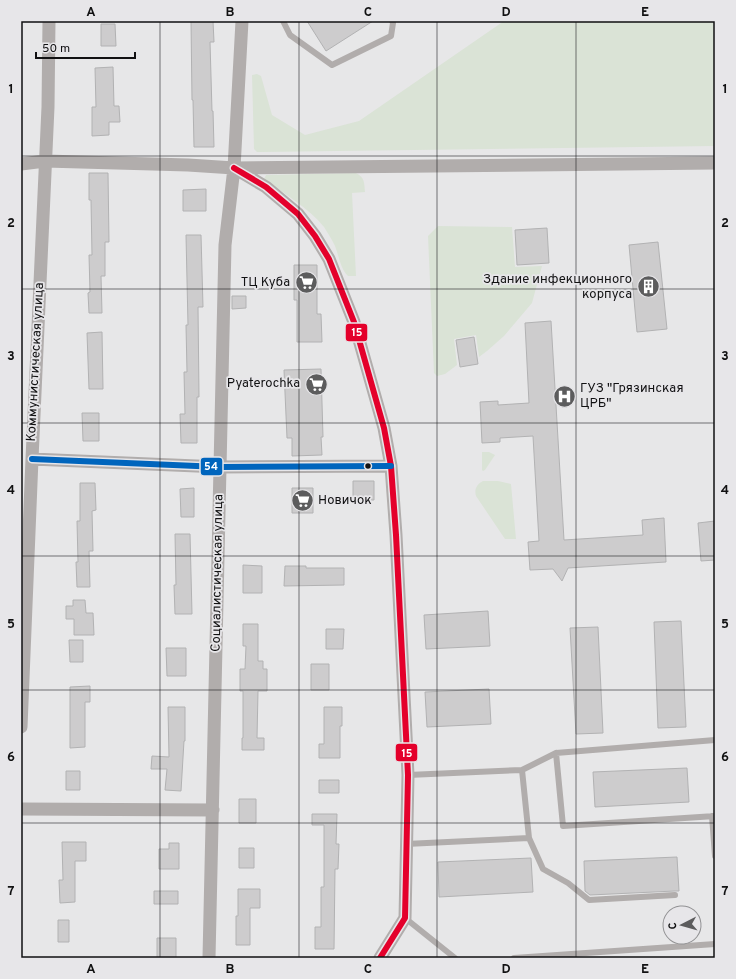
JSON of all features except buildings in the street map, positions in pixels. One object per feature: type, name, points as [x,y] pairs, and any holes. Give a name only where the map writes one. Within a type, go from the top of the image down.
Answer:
[{"type":"street","name":"Коммунистическая улица","points":[[21,726],[48,107],[49,21]]},
{"type":"street","name":"Социалистическая улица","points":[[210,958],[225,245],[234,168],[242,21]]},
{"type":"street","points":[[21,164],[45,161],[188,164],[234,168],[715,163]]},
{"type":"street","points":[[234,168],[266,187],[298,214],[315,236],[329,259],[354,322],[384,428],[391,466],[396,535],[408,776],[405,918],[380,958]]},
{"type":"street","points":[[32,459],[220,467],[391,466]]},
{"type":"street","points":[[21,809],[213,810]]},
{"type":"lane","points":[[284,21],[290,35],[332,65],[391,36],[392,21]]},
{"type":"lane","points":[[408,776],[522,770],[556,753],[715,740]]},
{"type":"lane","points":[[556,753],[563,826],[714,816],[715,856]]},
{"type":"lane","points":[[522,770],[529,838],[544,869],[568,882],[589,900],[675,895]]},
{"type":"lane","points":[[406,844],[529,838]]},
{"type":"lane","points":[[405,918],[455,958]]},
{"type":"lane","points":[[514,958],[715,944]]},
{"type":"shaded area","points":[[504,21],[715,21],[715,146],[260,152],[257,152],[254,149],[252,75],[257,74],[261,76],[272,115],[305,135],[359,121]]},
{"type":"shaded area","points":[[356,173],[363,179],[365,192],[352,193],[356,276],[348,276],[341,266],[335,246],[330,236],[318,220],[311,213],[264,179],[266,175]]},
{"type":"shaded area","points":[[438,226],[512,227],[515,267],[542,266],[532,303],[504,336],[479,357],[476,335],[454,339],[457,365],[445,374],[437,376],[434,373],[428,236]]},
{"type":"shaded area","points":[[482,452],[489,452],[495,455],[483,471],[482,470]]},
{"type":"shaded area","points":[[483,481],[498,481],[511,484],[516,539],[505,539],[476,496],[476,487]]},
{"type":"transit line","name":"15","points":[[234,168],[266,187],[298,214],[315,236],[329,259],[354,322],[384,428],[391,466],[396,535],[408,775],[405,918],[380,958]]},
{"type":"transit line","name":"54","points":[[32,459],[220,467],[391,466]]},
{"type":"place","name":"ТЦ Куба","points":[[306,283]]},
{"type":"place","name":"Здание инфекционного корпуса","points":[[648,287]]},
{"type":"place","name":"Pyaterochka","points":[[316,384]]},
{"type":"place","name":"ГУЗ \"Грязинская ЦРБ\"","points":[[565,396]]},
{"type":"place","name":"Новичок","points":[[303,501]]}]
